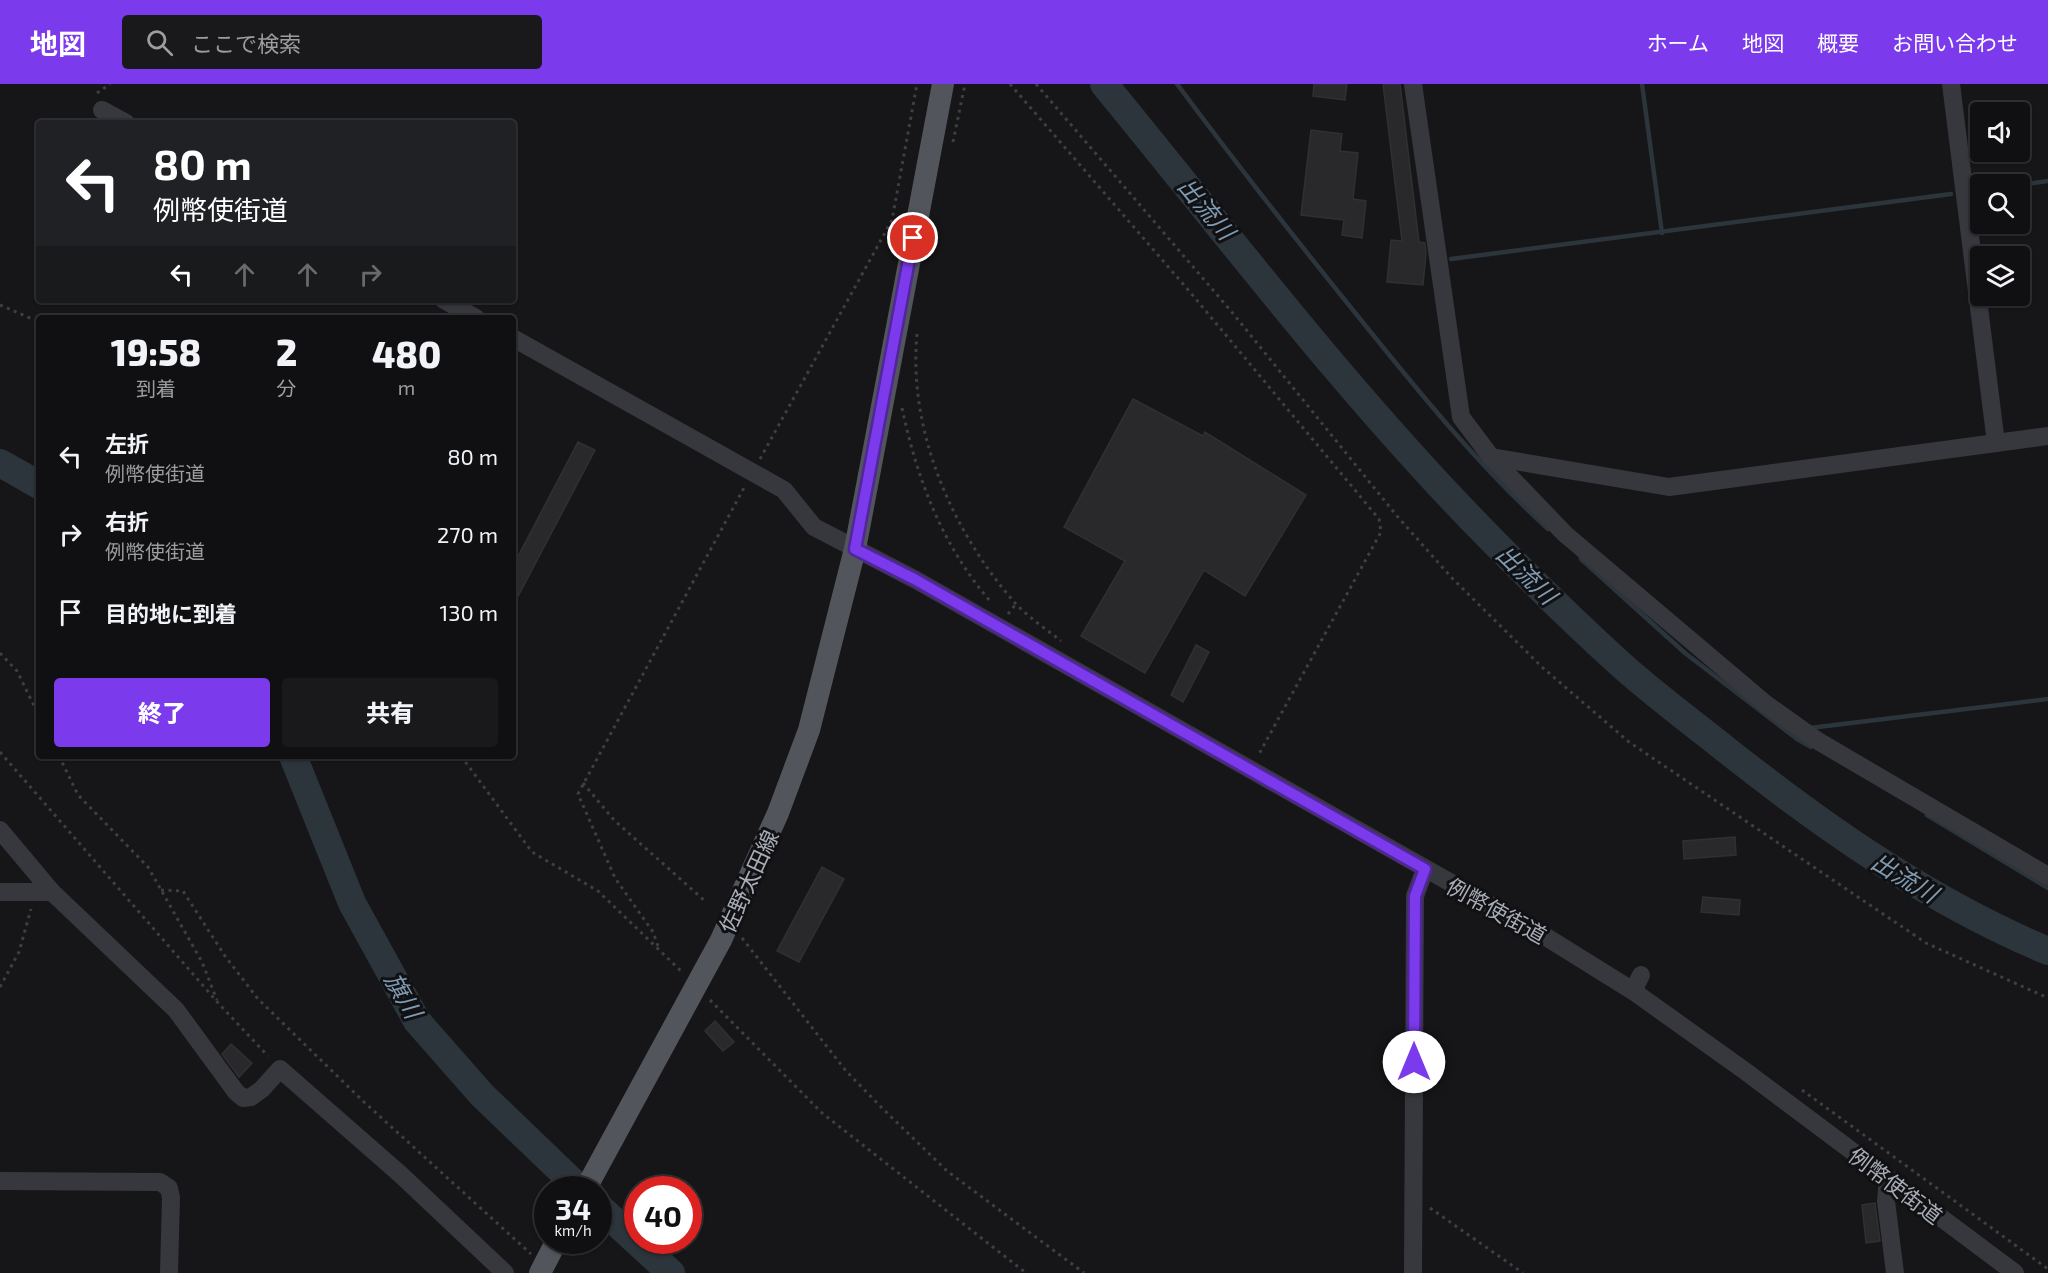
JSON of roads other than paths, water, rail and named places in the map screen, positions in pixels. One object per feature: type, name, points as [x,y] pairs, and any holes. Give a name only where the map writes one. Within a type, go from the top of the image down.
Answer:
[{"type":"main road","points":[[855,549],[943,84]]},
{"type":"main road","name":"佐野太田線","points":[[593,1176],[692,992],[749,880],[793,775],[820,692],[855,549]]},
{"type":"street","points":[[1413,84],[1461,417],[1491,457],[1565,534],[1766,704],[1818,741],[2048,876]]},
{"type":"street","points":[[1951,84],[1996,443]]},
{"type":"street","points":[[102,110],[120,120]]},
{"type":"street","points":[[449,303],[471,315]]},
{"type":"street","name":"例幣使街道","points":[[516,340],[784,490],[814,527],[916,580],[1543,935],[1637,983],[1745,1071],[2015,1273]]},
{"type":"street","points":[[1491,457],[1669,487],[2048,436]]},
{"type":"street","points":[[0,830],[46,892],[176,1010],[243,1098],[251,1097],[262,1089],[280,1069],[400,1174],[505,1273]]},
{"type":"street","points":[[1413,1273],[1415,896],[1425,869]]},
{"type":"street","points":[[0,892],[46,892]]},
{"type":"street","points":[[1888,1179],[1886,1201],[1895,1273]]},
{"type":"street","points":[[0,1181],[160,1182],[169,1188],[171,1198],[169,1273]]},
{"type":"waterway","name":"出流川","points":[[1104,84],[1290,314],[1386,427],[1503,551],[1618,662],[1766,781],[1843,836],[1922,887],[2005,932],[2048,951]]},
{"type":"waterway","points":[[1177,84],[1293,236],[1408,379],[1499,481],[1548,529]]},
{"type":"waterway","points":[[1642,84],[1662,233]]},
{"type":"waterway","points":[[2030,183],[2048,181]]},
{"type":"waterway","points":[[1451,259],[1951,194]]},
{"type":"waterway","name":"旗川","points":[[0,463],[36,483]]},
{"type":"waterway","points":[[1581,559],[1685,653],[1797,739],[1811,747]]},
{"type":"waterway","points":[[1810,728],[2048,699]]},
{"type":"waterway","name":"旗川","points":[[294,759],[352,903],[417,1021],[482,1095],[566,1176]]},
{"type":"waterway","points":[[1927,815],[2048,888]]},
{"type":"waterway","name":"旗川","points":[[612,1219],[671,1273]]}]
